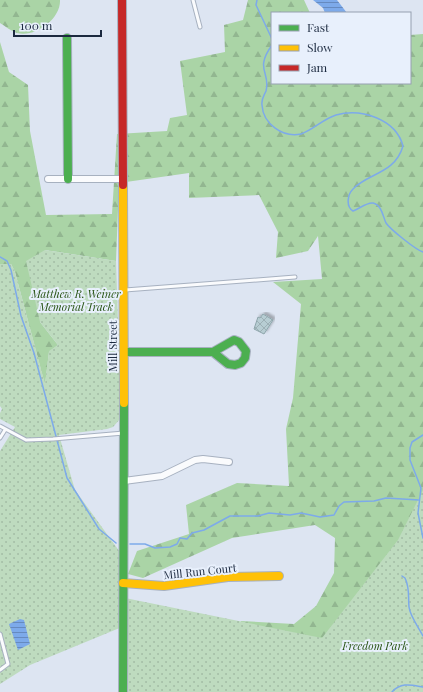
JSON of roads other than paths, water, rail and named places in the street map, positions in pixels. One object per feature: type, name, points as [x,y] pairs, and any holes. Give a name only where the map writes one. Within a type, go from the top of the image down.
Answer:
[{"type":"street","name":"Mill Street","points":[[122,0],[124,352],[123,692]]},
{"type":"street","points":[[66,38],[68,179]]},
{"type":"street","points":[[48,179],[123,179]]},
{"type":"street","points":[[124,352],[213,352]]},
{"type":"street","points":[[124,481],[162,476],[199,459],[229,462]]},
{"type":"street","name":"Mill Run Court","points":[[123,583],[164,586],[228,577],[279,576]]},
{"type":"lane","points":[[193,0],[200,27]]},
{"type":"lane","points":[[123,290],[262,278],[295,277]]},
{"type":"lane","points":[[0,426],[26,440],[52,440],[60,438],[124,433]]},
{"type":"lane","points":[[0,438],[5,430]]},
{"type":"lane","points":[[0,634],[8,664],[0,670]]},
{"type":"water","points":[[313,0],[337,0],[346,12],[325,12],[323,8]]},
{"type":"water","points":[[20,619],[24,620],[30,644],[18,650],[9,624]]},
{"type":"waterway","points":[[257,0],[256,5],[271,37]]},
{"type":"waterway","points":[[271,47],[264,60],[267,85],[262,103],[263,112],[266,118],[275,128],[287,134],[301,134],[336,115],[356,113],[385,122],[399,137],[403,146],[394,162],[388,168],[366,179],[353,189],[349,194],[348,204],[353,211],[368,204],[376,204],[382,212],[388,226],[409,244],[423,252]]},
{"type":"waterway","points":[[0,257],[7,261],[11,270],[21,316],[34,353],[67,478],[99,529],[116,543]]},
{"type":"waterway","points":[[423,435],[412,442],[410,448],[410,460],[421,488],[418,513],[423,538]]},
{"type":"waterway","points":[[130,544],[145,544],[155,548],[170,547],[177,544],[180,538],[187,539],[192,533],[204,530],[230,516],[258,516],[269,513],[290,515],[301,513],[320,517],[334,515],[339,506],[344,502],[374,501],[386,498],[419,500]]},
{"type":"waterway","points":[[402,576],[405,578],[408,585],[410,611],[423,636]]},
{"type":"waterway","points":[[392,692],[403,685],[423,687]]},
{"type":"park label","name":"Matthew R. Weiner Memorial Track","points":[[76,299]]},
{"type":"park label","name":"Freedom Park","points":[[375,645]]}]
